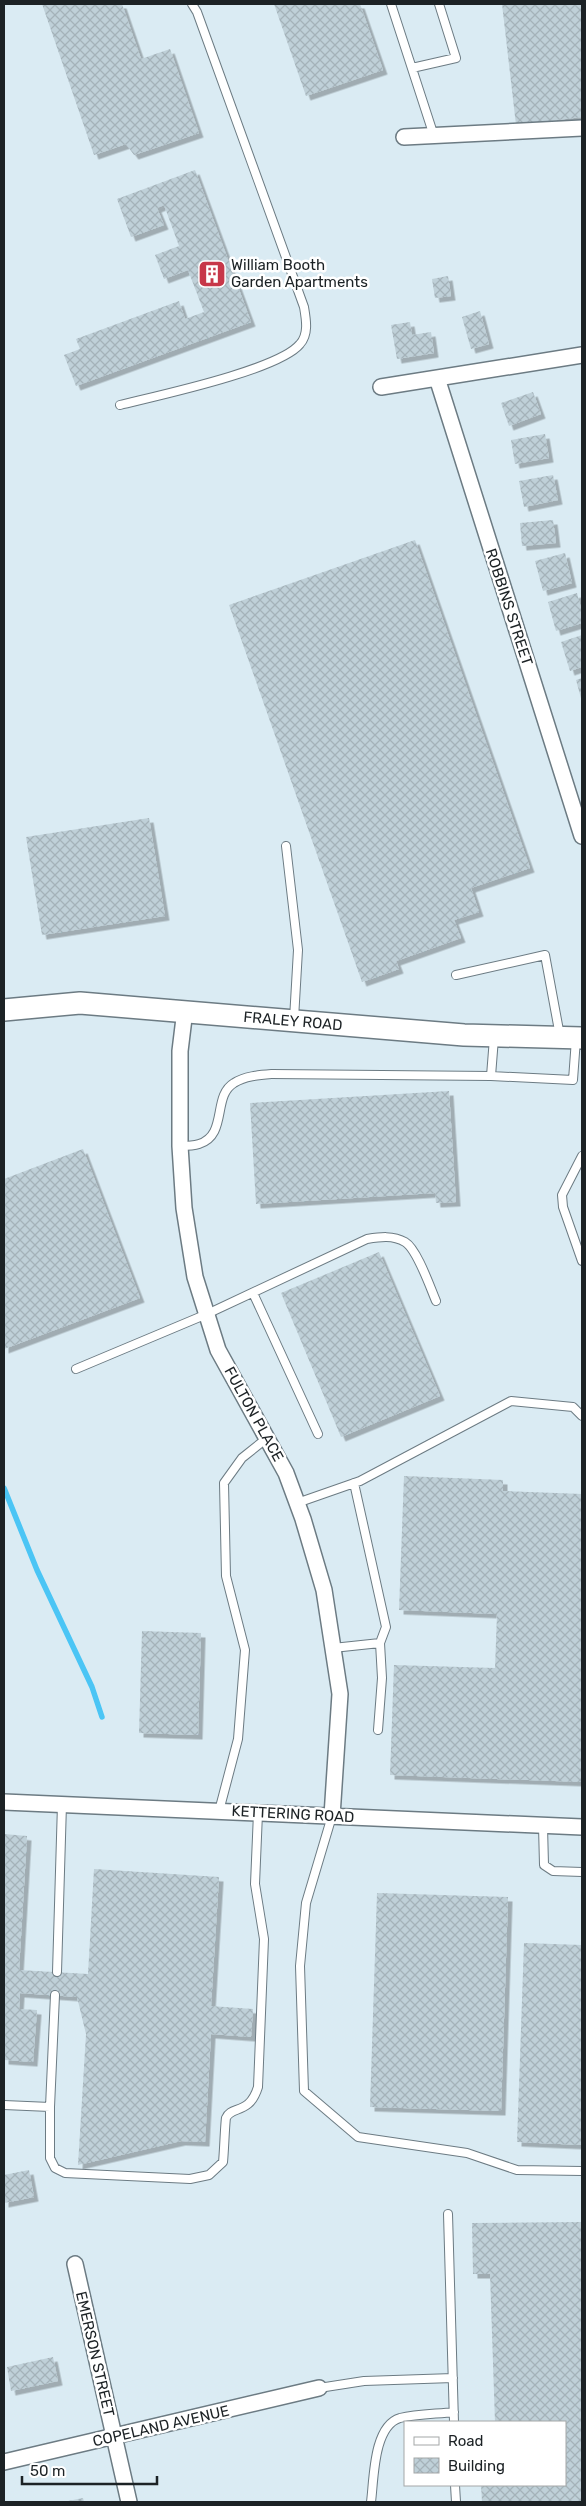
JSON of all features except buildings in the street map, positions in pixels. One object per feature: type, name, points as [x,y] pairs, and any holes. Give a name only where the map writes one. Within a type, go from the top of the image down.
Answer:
[{"type":"street","points":[[404,137],[582,128]]},
{"type":"street","points":[[381,387],[582,355]]},
{"type":"street","name":"ROBBINS STREET","points":[[437,378],[582,836]]},
{"type":"street","name":"FRALEY ROAD","points":[[4,1010],[80,1003],[494,1036],[573,1038]]},
{"type":"street","name":"FULTON PLACE","points":[[184,1010],[180,1052],[180,1146],[184,1208],[195,1277],[218,1350],[286,1473],[324,1590],[340,1694],[332,1816]]},
{"type":"street","name":"KETTERING ROAD","points":[[4,1802],[582,1827]]},
{"type":"street","name":"EMERSON STREET","points":[[75,2264],[128,2502]]},
{"type":"street","name":"COPELAND AVENUE","points":[[4,2462],[318,2388]]},
{"type":"lane","points":[[120,406],[239,374],[284,356],[301,344],[307,325],[301,298],[198,12],[192,4]]},
{"type":"lane","points":[[391,4],[434,136]]},
{"type":"lane","points":[[412,68],[456,58],[439,4]]},
{"type":"lane","points":[[286,846],[298,950],[294,1021]]},
{"type":"lane","points":[[180,1146],[200,1144],[212,1137],[218,1123],[222,1099],[232,1084],[246,1077],[272,1074],[491,1076],[573,1080],[573,1038],[545,955],[456,975]]},
{"type":"lane","points":[[491,1076],[494,1036]]},
{"type":"lane","points":[[582,1156],[562,1195],[563,1207],[582,1261]]},
{"type":"lane","points":[[76,1369],[207,1314],[367,1239],[387,1236],[406,1242],[413,1250],[436,1301]]},
{"type":"lane","points":[[253,1293],[318,1434]]},
{"type":"lane","points":[[297,1503],[354,1483],[511,1401],[573,1407],[582,1416]]},
{"type":"lane","points":[[219,1811],[238,1738],[245,1650],[226,1576],[224,1483],[242,1458],[267,1438]]},
{"type":"lane","points":[[354,1483],[386,1626],[380,1643],[382,1678],[378,1730]]},
{"type":"lane","points":[[333,1648],[380,1643]]},
{"type":"lane","points":[[57,1972],[62,1804]]},
{"type":"lane","points":[[55,1996],[50,2107],[50,2158],[55,2168],[65,2174],[190,2179],[209,2175],[223,2162],[226,2118],[232,2112],[245,2108],[254,2101],[258,2087],[264,1939],[255,1884],[258,1813]]},
{"type":"lane","points":[[332,1816],[306,1903],[300,1966],[304,2091],[358,2137],[466,2153],[516,2170],[582,2171]]},
{"type":"lane","points":[[543,1826],[544,1865],[553,1871],[582,1872]]},
{"type":"lane","points":[[4,2105],[50,2107]]},
{"type":"lane","points":[[448,2214],[454,2421]]},
{"type":"lane","points":[[318,2388],[364,2382],[453,2378]]},
{"type":"lane","points":[[371,2502],[377,2448],[382,2435],[391,2423],[399,2418],[454,2412]]},
{"type":"lane","points":[[455,2486],[456,2502]]},
{"type":"waterway","points":[[4,1488],[37,1570],[92,1687],[102,1717]]},
{"type":"place","name":"William Booth Garden Apartments","points":[[212,274]]}]
